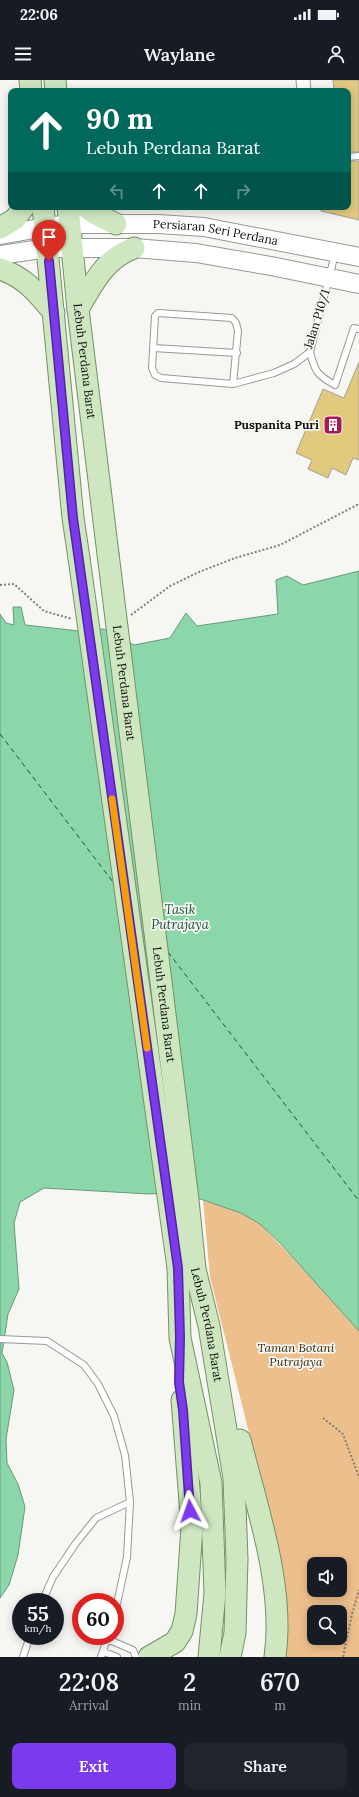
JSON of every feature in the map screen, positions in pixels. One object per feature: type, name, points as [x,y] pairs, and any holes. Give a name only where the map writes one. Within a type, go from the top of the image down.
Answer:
[{"type":"main road","points":[[0,228],[14,219],[22,210]]},
{"type":"main road","points":[[90,210],[116,224]]},
{"type":"main road","name":"Lebuh Perdana Barat","points":[[69,216],[78,309],[186,1184],[186,1268],[180,1338],[211,1483],[215,1593],[209,1657]]},
{"type":"main road","name":"Lebuh Perdana Barat","points":[[44,217],[73,518],[79,558],[186,1268],[209,1326],[234,1478],[237,1559],[235,1633],[230,1657]]},
{"type":"main road","points":[[78,309],[105,267],[122,253],[134,248]]},
{"type":"main road","points":[[0,269],[22,279],[36,290],[54,313]]},
{"type":"main road","points":[[209,1326],[225,1377],[265,1541],[276,1599],[278,1636],[275,1657]]},
{"type":"main road","points":[[149,1657],[175,1642],[182,1631],[186,1614],[192,1527],[183,1410],[179,1382],[180,1338]]},
{"type":"street","name":"Persiaran Seri Perdana","points":[[0,236],[44,217],[69,216],[116,224],[158,224],[204,227],[359,257]]},
{"type":"street","name":"Persiaran Seri Perdana","points":[[0,255],[48,248],[134,248],[196,253],[330,277],[359,284]]},
{"type":"lane","name":"Jalan P10/1","points":[[237,353],[238,331],[236,323],[232,318],[158,313],[155,316],[152,368],[155,375],[161,378],[233,384],[274,373],[294,364],[310,352],[330,277],[335,252]]},
{"type":"lane","points":[[310,352],[315,370],[320,376],[335,385],[354,328],[359,330]]},
{"type":"lane","points":[[153,348],[237,353],[233,384]]},
{"type":"lane","points":[[0,1339],[47,1341],[84,1366],[98,1384],[114,1416],[125,1455],[130,1502],[127,1557],[119,1593]]},
{"type":"lane","points":[[46,1593],[53,1577],[76,1543],[96,1518],[130,1502]]},
{"type":"lane","points":[[23,1657],[27,1645]]},
{"type":"lane","points":[[123,1645],[133,1650],[136,1657]]},
{"type":"lane","points":[[102,1654],[117,1657]]},
{"type":"path","points":[[128,617],[170,586],[235,558],[280,545],[357,505],[359,506]]},
{"type":"path","points":[[0,585],[14,584],[44,611],[68,619],[76,619]]},
{"type":"path","points":[[323,1418],[343,1434],[359,1477]]},
{"type":"path","points":[[343,1657],[352,1614],[359,1590]]},
{"type":"green space","name":"Taman Botani Putrajaya","points":[[203,1200],[241,1213],[260,1224],[314,1280],[359,1331],[359,1657],[284,1657],[287,1612],[276,1541],[210,1277]]},
{"type":"water","name":"Tasik Putrajaya","points":[[359,571],[359,1331],[280,1243],[260,1224],[241,1213],[180,1192],[149,1194],[44,1188],[20,1202],[14,1223],[19,1289],[8,1314],[2,1353],[7,1362],[14,1390],[6,1439],[7,1463],[18,1484],[25,1507],[18,1555],[9,1585],[0,1598],[0,614],[6,623],[14,625],[13,607],[21,607],[25,625],[79,631],[104,629],[134,645],[170,638],[186,613],[197,626],[278,614],[276,580],[287,576],[303,585]]},
{"type":"building","points":[[333,80],[359,80],[359,152],[351,152],[351,88],[334,88]]},
{"type":"building","points":[[351,161],[359,161],[359,220],[321,211],[351,210]]},
{"type":"building","name":"Puspanita Puri","points":[[359,362],[359,460],[353,458],[346,475],[332,468],[328,478],[308,469],[312,460],[296,453],[323,389],[344,398]]},
{"type":"ferry route","points":[[0,734],[113,882]]},
{"type":"ferry route","points":[[168,952],[359,1201]]},
{"type":"slow traffic","points":[[112,799],[147,1048]]},
{"type":"place","name":"Puspanita Puri","points":[[333,425]]},
{"type":"route","points":[[49,261],[73,518],[178,1268],[180,1338],[179,1382],[183,1410],[190,1511]]}]
